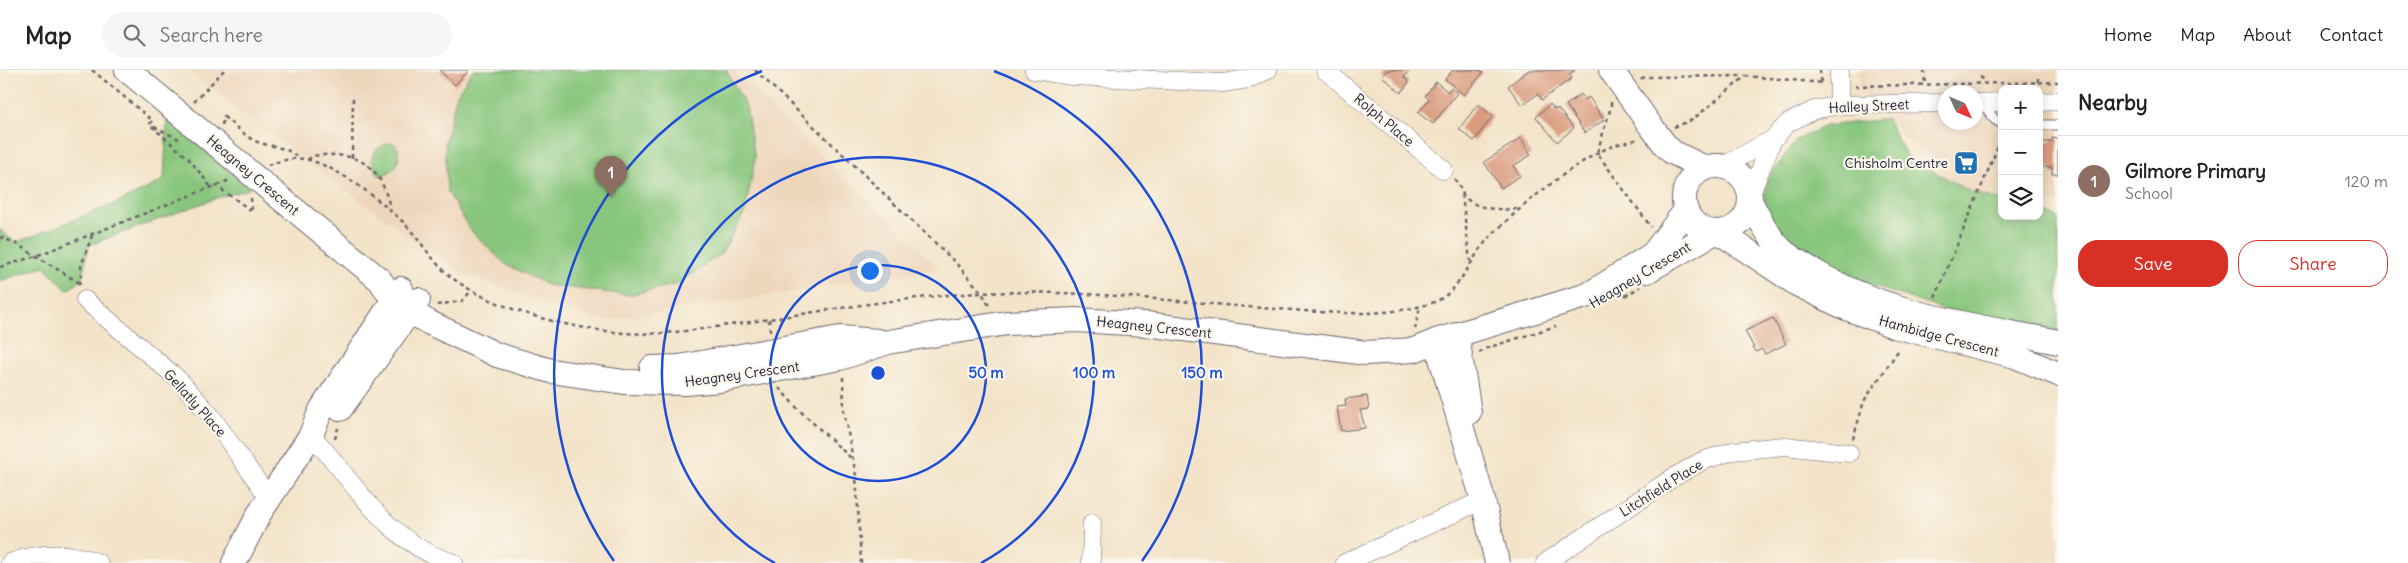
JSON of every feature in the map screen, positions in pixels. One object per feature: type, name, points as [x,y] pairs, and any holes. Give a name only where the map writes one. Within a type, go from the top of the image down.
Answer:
[{"type":"street","name":"Heagney Crescent","points":[[127,70],[247,172],[400,296],[430,324],[497,355],[524,364],[599,373],[679,375],[720,380],[840,358],[888,342],[992,325],[1076,320],[1146,324],[1366,353],[1438,343],[1588,295],[1716,232]]},
{"type":"street","points":[[1034,70],[1072,76],[1223,83],[1248,79],[1268,70]]},
{"type":"street","name":"Rolph Place","points":[[1325,70],[1444,170]]},
{"type":"street","points":[[1611,70],[1661,137],[1692,221],[1702,229],[1716,232],[1730,229],[1740,222],[1747,213],[1750,198],[1746,182],[1736,171],[1714,167],[1661,137]]},
{"type":"street","points":[[1839,77],[1839,105]]},
{"type":"street","points":[[2043,102],[2058,101]]},
{"type":"street","points":[[1983,103],[1998,102]]},
{"type":"street","name":"Halley Street","points":[[1714,167],[1773,139],[1788,124],[1814,110],[1839,105],[1938,103]]},
{"type":"street","name":"Halley Street","points":[[1750,198],[1773,139]]},
{"type":"street","points":[[1684,203],[1694,175],[1714,167]]},
{"type":"street","name":"Hambidge Crescent","points":[[1750,198],[1773,239],[1784,252],[1830,281],[1883,304],[1909,311],[2058,342]]},
{"type":"street","name":"Heagney Crescent","points":[[1631,275],[1653,254],[1684,203]]},
{"type":"street","name":"Hambidge Crescent","points":[[1716,232],[1797,284],[1844,307],[1894,326],[2015,356],[2058,374]]},
{"type":"street","points":[[234,563],[249,530],[311,435],[321,410],[400,296]]},
{"type":"street","name":"Gellatly Place","points":[[85,300],[178,379],[211,416],[269,498]]},
{"type":"street","points":[[1438,343],[1482,500],[1497,563]]},
{"type":"street","points":[[311,435],[330,455],[369,506],[389,527],[411,544],[436,558],[454,563]]},
{"type":"street","name":"Litchfield Place","points":[[1545,563],[1674,477],[1702,461],[1733,451],[1784,446],[1849,453]]},
{"type":"street","points":[[1345,563],[1482,500]]},
{"type":"street","points":[[1091,563],[1092,523]]},
{"type":"street","points":[[10,563],[51,553],[74,555],[99,563]]},
{"type":"lane","points":[[1983,107],[1998,122]]},
{"type":"lane","points":[[2043,125],[2058,125]]},
{"type":"path","points":[[92,70],[153,121],[149,124],[189,159],[211,187]]},
{"type":"path","points":[[191,105],[224,70]]},
{"type":"path","points":[[755,70],[818,132],[868,176],[955,262],[982,292],[991,311],[992,325]]},
{"type":"path","points":[[1820,70],[1821,83]]},
{"type":"path","points":[[1924,70],[1925,85]]},
{"type":"path","points":[[2038,74],[2038,83]]},
{"type":"path","points":[[0,267],[36,256],[247,172],[276,162],[298,159],[308,160],[326,168],[356,185],[389,210],[406,225],[446,272],[468,288],[531,314],[606,332],[645,334],[681,331],[888,301],[982,292],[1063,294],[1328,313],[1373,313],[1420,306],[1446,296],[1486,241],[1518,212],[1578,164],[1614,145],[1661,137],[1692,120],[1746,76]]},
{"type":"path","points":[[1636,83],[1644,77],[1746,76],[1821,83],[1839,77],[1925,85],[2058,82]]},
{"type":"path","points":[[352,158],[353,96]]},
{"type":"path","points":[[1597,153],[1611,107]]},
{"type":"path","points":[[224,117],[254,140],[283,149],[292,153],[298,159]]},
{"type":"path","points":[[1597,153],[1652,229]]},
{"type":"path","points":[[308,160],[312,156],[326,154],[352,158],[372,166],[379,174],[390,207],[389,210]]},
{"type":"path","points":[[1444,170],[1459,183],[1462,192],[1470,263]]},
{"type":"path","points":[[215,186],[252,211]]},
{"type":"path","points":[[1462,192],[1468,199],[1484,206],[1500,210],[1516,209],[1518,212]]},
{"type":"path","points":[[78,282],[81,281],[80,266],[93,233]]},
{"type":"path","points":[[0,237],[36,256],[78,282],[85,300]]},
{"type":"path","points":[[1420,306],[1438,343]]},
{"type":"path","points":[[843,368],[844,412],[856,475],[861,563]]},
{"type":"path","points":[[775,382],[798,409],[853,460]]},
{"type":"path","points":[[330,455],[337,448],[335,434],[340,424]]},
{"type":"shaded area","points":[[188,70],[732,70],[940,269],[602,321],[460,273],[258,126]]},
{"type":"shaded area","name":"Chisholm Centre","points":[[1859,70],[2058,70],[2058,204],[2043,204],[2043,85],[1998,85],[1998,204],[1972,204],[1860,92]]},
{"type":"green space","points":[[473,70],[726,70],[746,107],[755,159],[745,212],[721,254],[677,284],[629,295],[548,285],[505,264],[470,230],[447,191],[445,142],[457,94]]},
{"type":"green space","points":[[167,119],[250,189],[222,196],[89,245],[81,281],[67,290],[44,266],[0,281],[0,229],[15,243],[119,202],[164,180]]},
{"type":"green space","points":[[1887,119],[1906,156],[1971,192],[1998,200],[1998,220],[2043,220],[2043,212],[2058,217],[2058,334],[1944,310],[1844,276],[1776,230],[1764,206],[1767,179],[1797,140],[1825,126]]},
{"type":"green space","points":[[389,143],[395,144],[398,149],[398,160],[390,172],[379,175],[373,165],[373,156],[378,148]]},
{"type":"building","points":[[439,70],[469,70],[455,85]]},
{"type":"building","points":[[1387,70],[1410,70],[1404,77],[1409,82],[1401,93],[1382,76]]},
{"type":"building","points":[[1453,70],[1479,70],[1483,73],[1464,95],[1445,79]]},
{"type":"building","points":[[1529,70],[1575,70],[1569,74],[1572,78],[1542,100],[1538,94],[1522,105],[1508,86]]},
{"type":"building","points":[[1436,82],[1448,92],[1451,88],[1457,93],[1433,124],[1418,113],[1429,99],[1425,96]]},
{"type":"building","points":[[1581,94],[1585,100],[1589,97],[1604,120],[1585,133],[1566,105]]},
{"type":"building","points":[[1478,104],[1493,116],[1474,141],[1459,129]]},
{"type":"building","points":[[1550,104],[1555,110],[1557,108],[1574,128],[1557,142],[1536,117]]},
{"type":"building","points":[[1521,138],[1531,155],[1513,166],[1520,176],[1501,188],[1484,162]]},
{"type":"building","points":[[2052,138],[2058,139],[2058,174],[2052,174],[2052,167],[2043,167],[2043,142],[2052,142]]},
{"type":"building","points":[[1773,318],[1786,344],[1765,354],[1762,349],[1756,352],[1745,331]]},
{"type":"building","points":[[1367,396],[1369,409],[1360,410],[1365,428],[1341,431],[1337,407],[1346,406],[1345,399]]},
{"type":"place","name":"Chisholm Centre","points":[[1966,163]]},
{"type":"place","name":"Gilmore Primary","points":[[611,197]]}]
